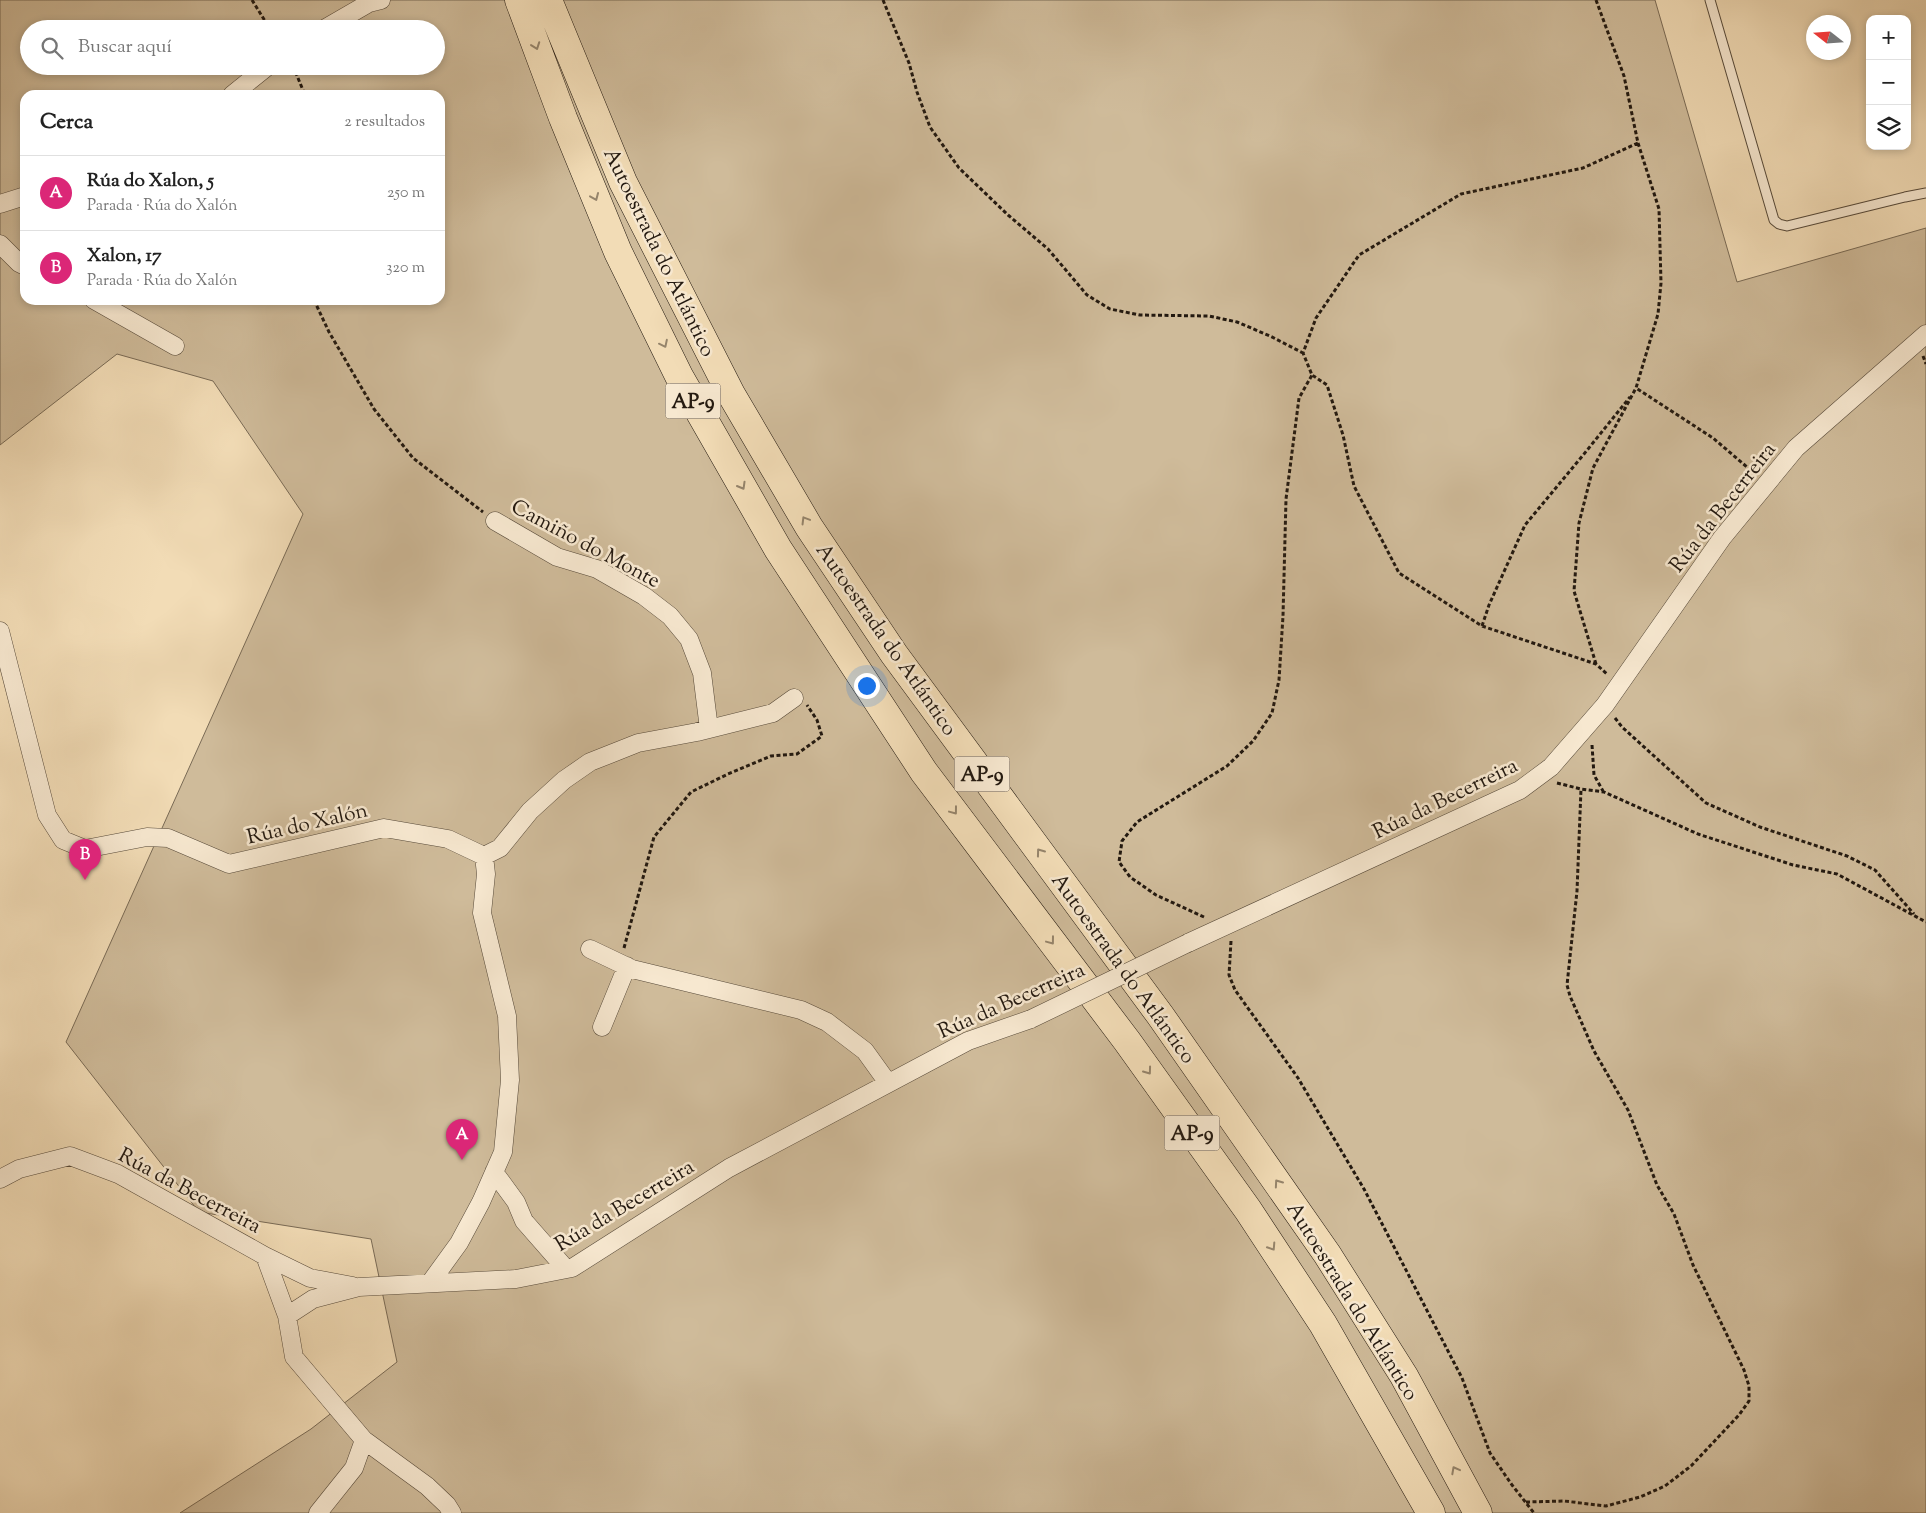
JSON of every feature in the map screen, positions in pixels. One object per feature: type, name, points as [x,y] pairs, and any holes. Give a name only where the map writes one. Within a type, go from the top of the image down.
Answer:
[{"type":"highway","name":"Autoestrada do Atlántico","points":[[519,0],[563,118],[618,252],[679,376],[778,549],[924,772],[1121,1033],[1248,1210],[1323,1324],[1431,1513]]},
{"type":"highway","name":"Autoestrada do Atlántico","points":[[548,0],[623,182],[731,394],[809,527],[894,654],[1160,1015],[1327,1254],[1404,1376],[1478,1513]]},
{"type":"street","points":[[340,20],[369,4],[381,0]]},
{"type":"street","points":[[238,90],[257,75]]},
{"type":"street","points":[[0,204],[20,198]]},
{"type":"street","points":[[0,244],[20,264]]},
{"type":"street","points":[[103,305],[175,346]]},
{"type":"street","name":"Rúa da Becerreira","points":[[286,1316],[313,1298],[358,1287],[516,1279],[572,1268],[729,1168],[968,1041],[1031,1019],[1188,943],[1520,790],[1551,767],[1605,706],[1722,538],[1796,448],[1926,334]]},
{"type":"street","name":"Camiño do Monte","points":[[495,521],[557,557],[596,570],[644,596],[670,616],[689,639],[702,673],[709,729]]},
{"type":"street","name":"Rúa do Xalón","points":[[0,631],[47,815],[63,840],[85,849],[147,836],[168,838],[229,864],[384,828],[448,840],[484,856]]},
{"type":"street","points":[[430,1284],[459,1243],[481,1202],[503,1152],[510,1080],[507,1016],[482,913],[486,874],[484,856],[500,848],[530,811],[564,780],[590,762],[638,743],[709,729],[773,713],[794,698]]},
{"type":"street","points":[[590,949],[624,965],[801,1010],[827,1022],[865,1051],[888,1082]]},
{"type":"street","points":[[602,1027],[624,965]]},
{"type":"street","name":"Rúa da Becerreira","points":[[0,1179],[19,1169],[70,1156],[118,1174],[265,1256],[310,1278],[358,1287]]},
{"type":"street","points":[[494,1172],[516,1202],[524,1221],[566,1269]]},
{"type":"street","points":[[265,1256],[286,1316],[294,1357],[364,1440],[426,1486],[447,1505],[452,1513]]},
{"type":"street","points":[[318,1513],[354,1468],[364,1440]]},
{"type":"lane","points":[[1710,0],[1774,220],[1779,224],[1787,226],[1926,193]]},
{"type":"path","points":[[252,0],[264,20]]},
{"type":"path","points":[[883,0],[909,63],[930,127],[959,168],[1008,215],[1048,249],[1087,295],[1110,309],[1140,315],[1209,316],[1237,322],[1270,336],[1303,354],[1312,375],[1327,385],[1343,435],[1354,486],[1399,573],[1482,626],[1596,664],[1619,686]]},
{"type":"path","points":[[1596,0],[1624,76],[1638,143],[1658,209],[1661,283],[1658,314],[1636,388],[1593,468],[1579,523],[1574,590],[1596,664]]},
{"type":"path","points":[[296,75],[302,90]]},
{"type":"path","points":[[1303,354],[1316,318],[1358,255],[1462,194],[1582,168],[1638,143]]},
{"type":"path","name":"Camiño do Monte","points":[[316,305],[329,332],[374,409],[413,458],[495,521]]},
{"type":"path","points":[[1312,375],[1300,398],[1286,499],[1280,671],[1272,713],[1253,741],[1228,766],[1137,822],[1122,841],[1119,862],[1130,877],[1156,895],[1230,925],[1229,976],[1235,990],[1298,1078],[1364,1189],[1462,1378],[1490,1453],[1534,1513]]},
{"type":"path","points":[[1636,388],[1713,438],[1767,483]]},
{"type":"path","points":[[1482,626],[1489,604],[1525,525],[1636,388]]},
{"type":"path","points":[[624,965],[654,837],[691,792],[771,756],[797,754],[822,736],[817,720],[805,702],[794,698]]},
{"type":"path","points":[[1605,706],[1622,727],[1706,803],[1760,827],[1847,856],[1876,870],[1916,916]]},
{"type":"path","points":[[1592,720],[1594,776],[1604,792]]},
{"type":"path","points":[[1536,778],[1581,789],[1604,792],[1698,834],[1793,865],[1837,874],[1926,922]]},
{"type":"path","points":[[1526,1502],[1564,1501],[1606,1506],[1640,1497],[1666,1486],[1691,1466],[1739,1415],[1749,1400],[1749,1386],[1744,1370],[1693,1265],[1674,1214],[1657,1186],[1628,1110],[1594,1051],[1570,996],[1567,985],[1578,891],[1581,789]]},
{"type":"shaded area","points":[[0,0],[1655,0],[1737,282],[1926,228],[1926,1513],[180,1513],[311,1429],[397,1362],[371,1239],[199,1212],[66,1042],[303,514],[213,381],[117,354],[0,445]]},
{"type":"place","name":"Xalon, 17","points":[[85,880]]},
{"type":"place","name":"Rúa do Xalon, 5","points":[[462,1160]]}]
